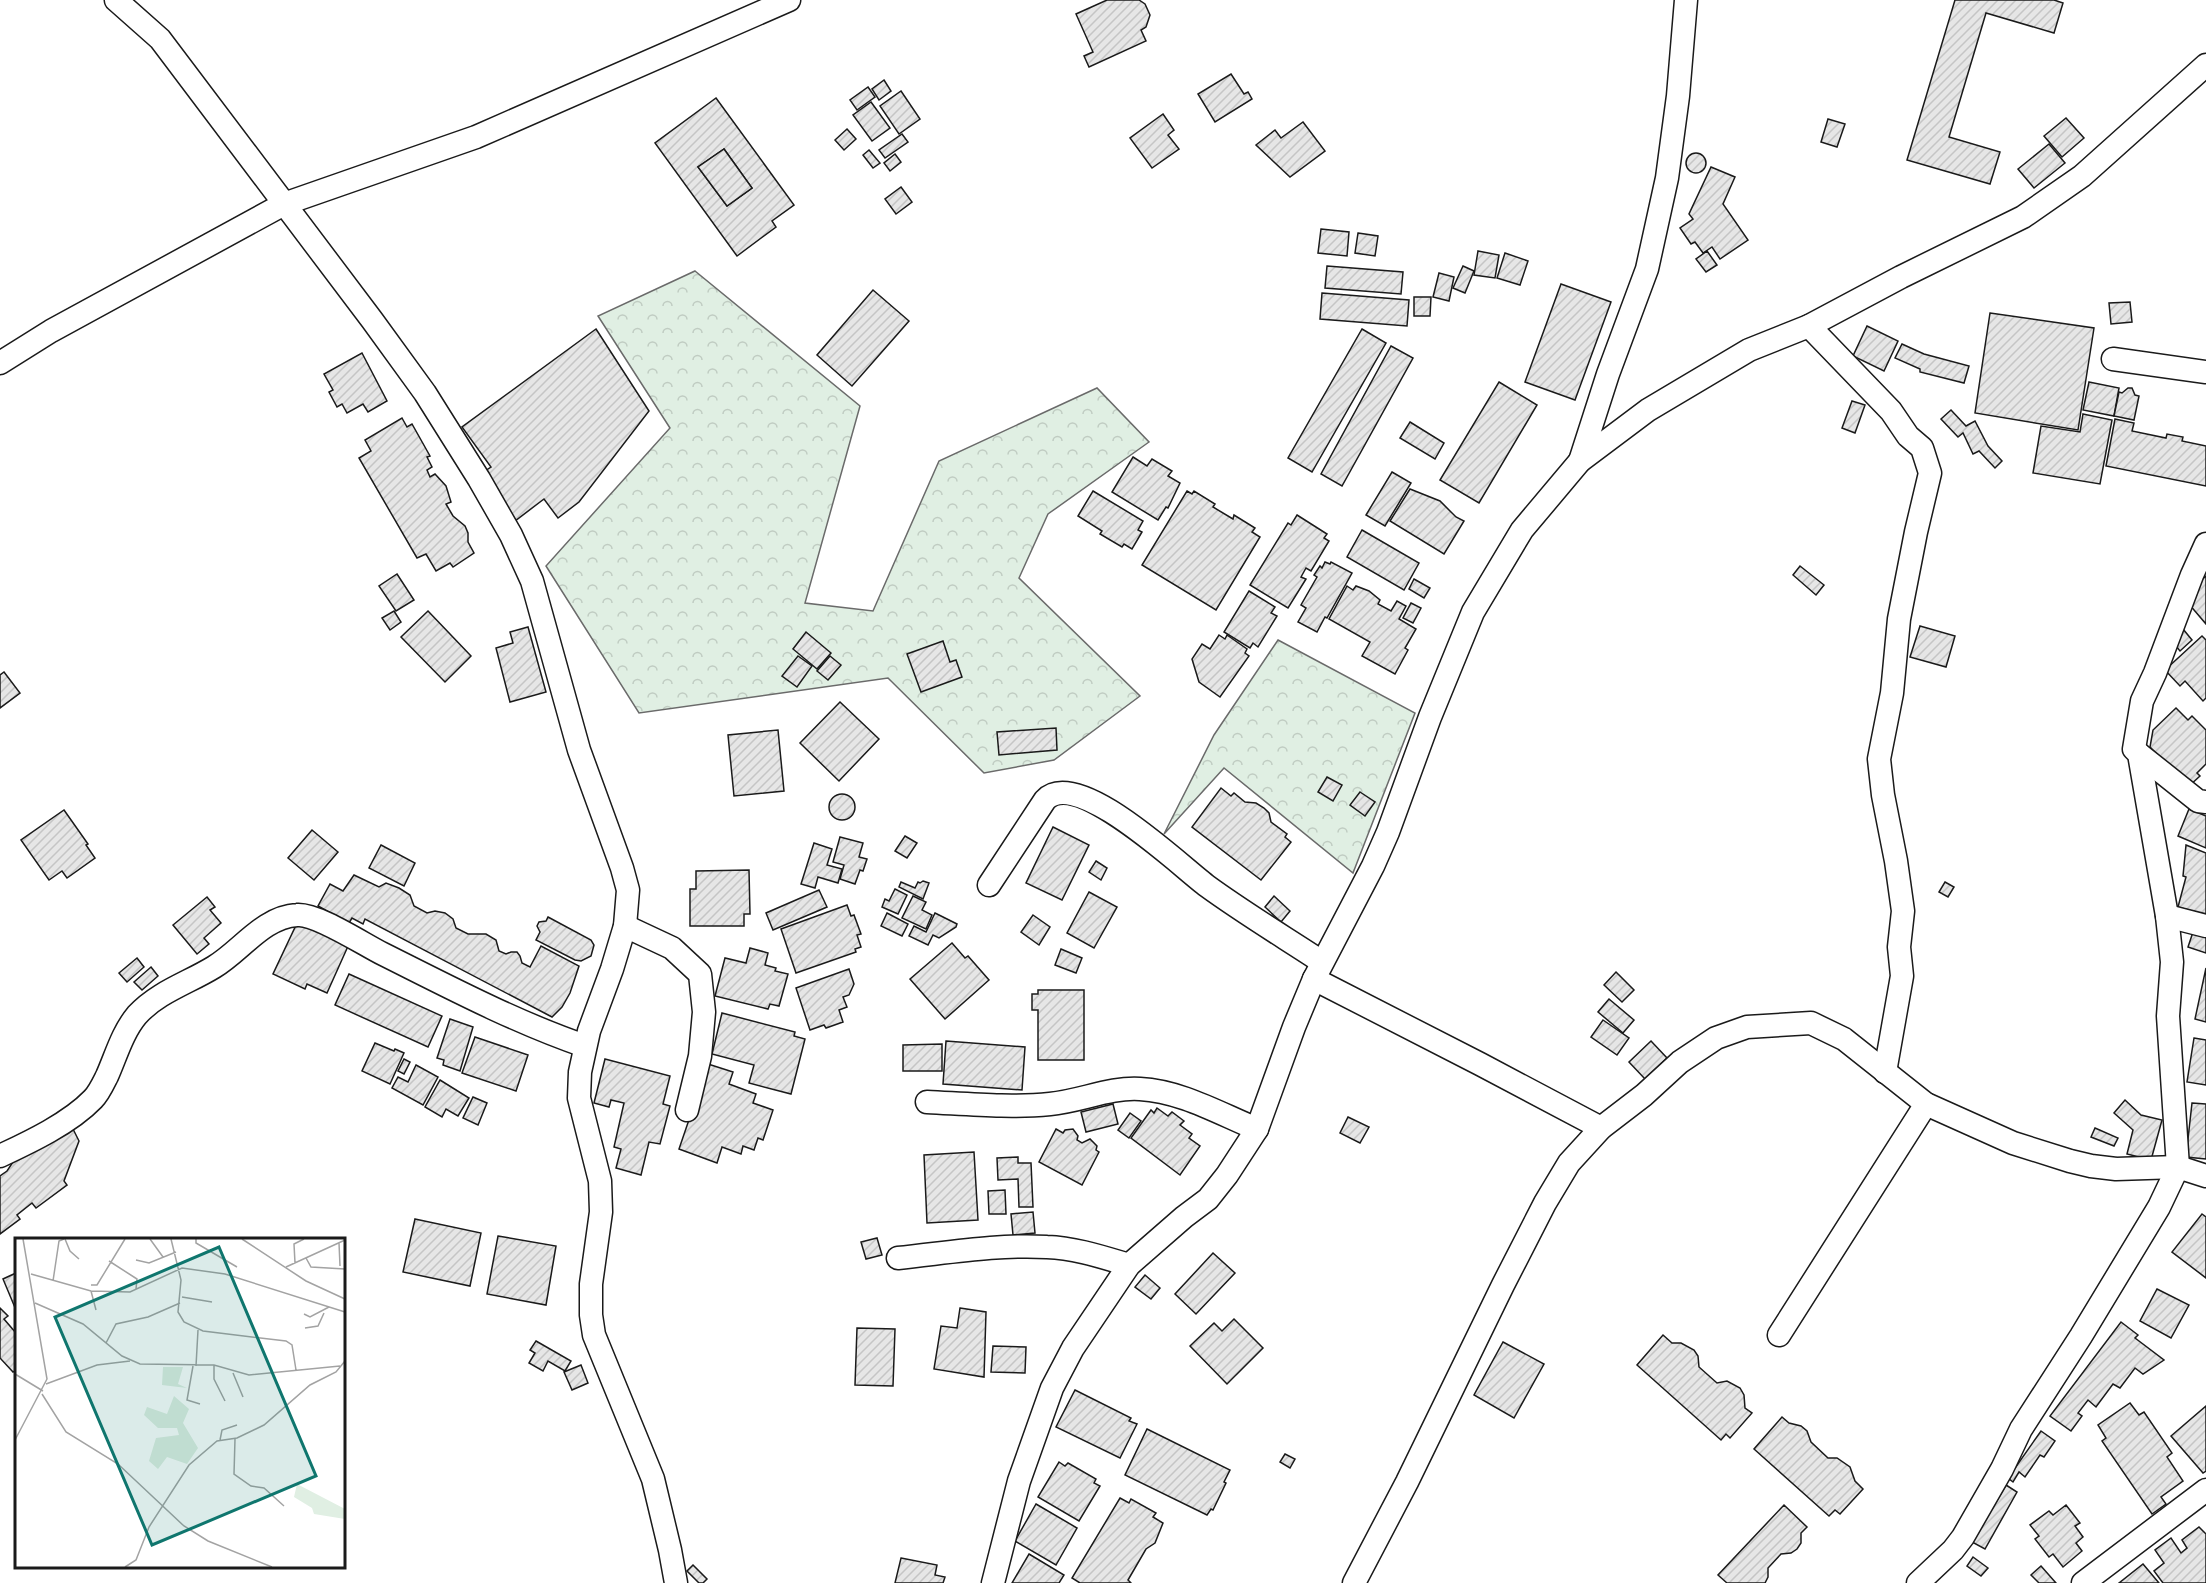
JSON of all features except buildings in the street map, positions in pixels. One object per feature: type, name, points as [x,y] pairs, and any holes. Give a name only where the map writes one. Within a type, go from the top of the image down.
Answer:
[{"type":"street","points":[[116,0],[160,39],[425,393],[512,535],[532,581],[579,750],[628,890],[625,926],[585,1046],[579,1072],[579,1098],[600,1181],[601,1212],[591,1284],[591,1315],[594,1335],[653,1479],[676,1583]]},
{"type":"street","points":[[0,363],[51,331],[284,204],[476,137],[789,0]]},
{"type":"street","points":[[1580,461],[1608,374],[1647,269],[1667,178],[1678,96],[1686,0]]},
{"type":"street","points":[[993,1583],[1019,1481],[1052,1388],[1073,1348],[1129,1265],[1208,1198],[1227,1175],[1257,1129],[1294,1027],[1318,971],[1373,866],[1388,832],[1473,612],[1522,530],[1580,461],[1648,410],[1749,350],[1809,326],[1901,277],[2023,217],[2082,176],[2206,65]]},
{"type":"street","points":[[1809,326],[1891,411],[1908,436],[1922,448],[1930,473],[1899,620],[1892,693],[1879,759],[1903,911],[1899,947],[1902,976],[1885,1072]]},
{"type":"street","points":[[2112,359],[2206,372]]},
{"type":"street","points":[[2206,544],[2142,700],[2134,739],[2134,749],[2139,754],[2198,801],[2206,802]]},
{"type":"street","points":[[1918,1583],[1953,1550],[1963,1537],[2022,1429],[2159,1207],[2178,1167],[2168,1016],[2172,962],[2167,916],[2139,754]]},
{"type":"street","points":[[989,885],[1049,795],[1061,792],[1100,806],[1119,816],[1318,971],[1480,1064],[1601,1128]]},
{"type":"street","points":[[0,1156],[79,1111],[94,1098],[107,1075],[122,1039],[137,1016],[155,1000],[173,988],[213,968],[262,928],[281,918],[297,914],[312,916],[380,953],[499,1011],[552,1035],[585,1046]]},
{"type":"street","points":[[2167,916],[2206,926]]},
{"type":"street","points":[[625,926],[672,948],[700,974],[704,1012],[700,1056],[687,1110]]},
{"type":"street","points":[[1354,1583],[1407,1482],[1545,1203],[1569,1163],[1601,1128],[1644,1095],[1680,1062],[1716,1038],[1747,1027],[1811,1023],[1844,1040],[1926,1104],[2013,1143],[2070,1161],[2116,1169],[2178,1167],[2206,1176]]},
{"type":"street","points":[[927,1102],[1051,1104],[1118,1089],[1141,1089],[1185,1099],[1257,1129]]},
{"type":"street","points":[[1779,1335],[1926,1104]]},
{"type":"street","points":[[898,1258],[982,1250],[1049,1247],[1074,1250],[1129,1265]]},
{"type":"street","points":[[2082,1583],[2206,1490]]},
{"type":"green space","points":[[695,271],[860,406],[805,603],[873,611],[939,461],[1097,388],[1149,442],[1048,514],[1019,578],[1140,696],[1054,760],[984,773],[888,678],[639,713],[546,566],[670,428],[598,316]]},
{"type":"green space","points":[[1278,640],[1415,713],[1353,873],[1224,768],[1164,834],[1214,735]]}]
